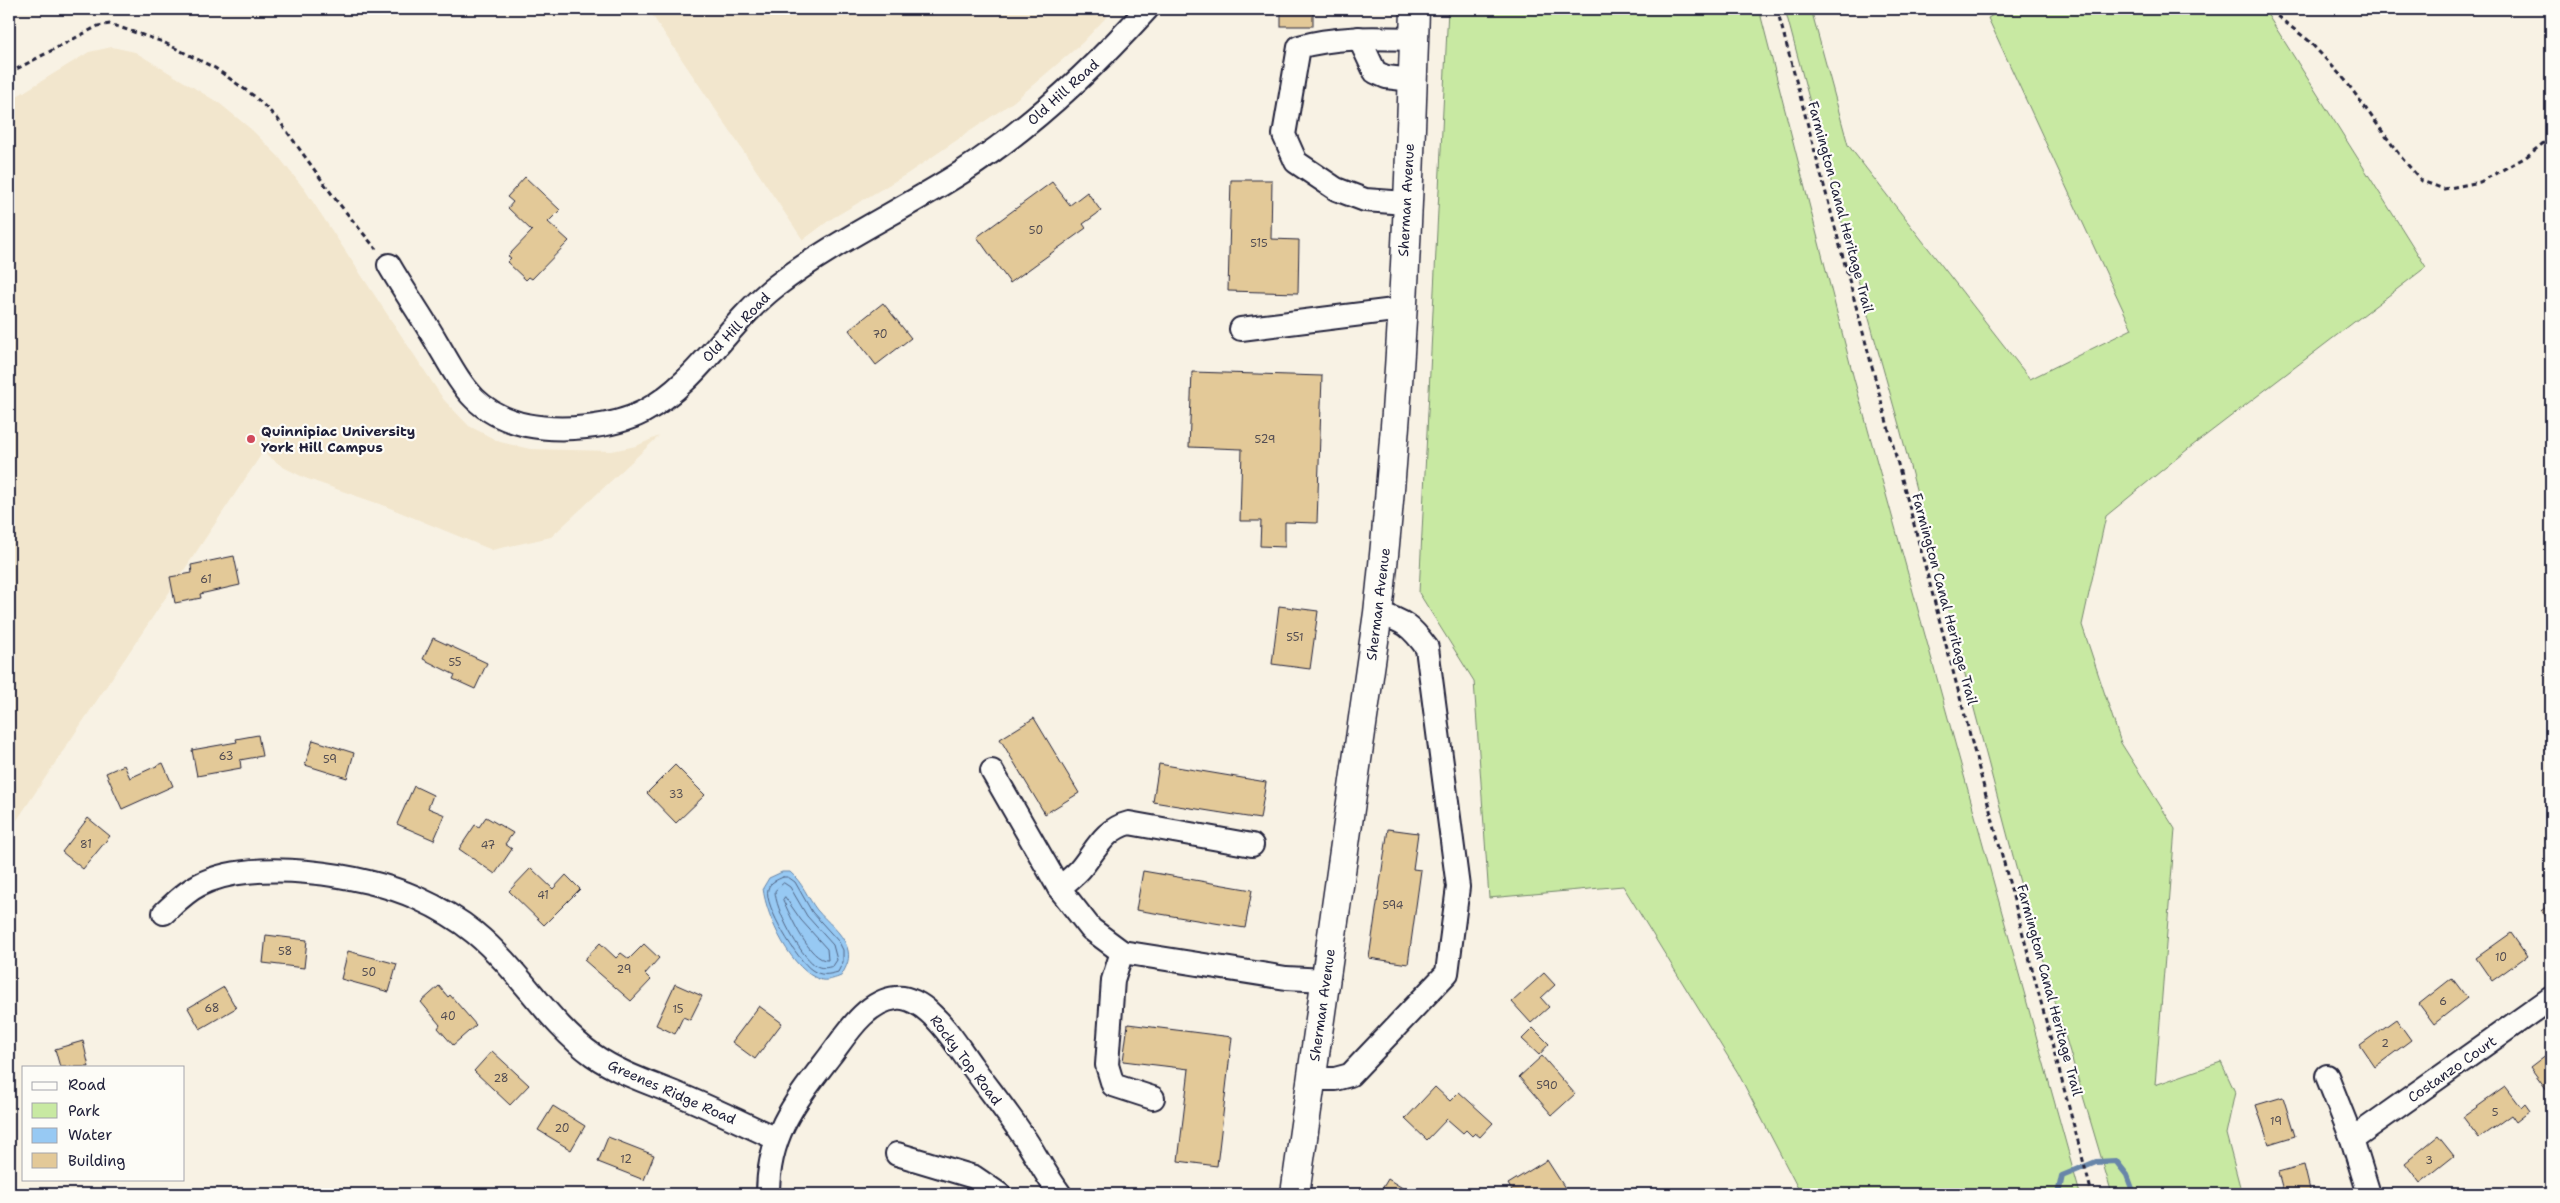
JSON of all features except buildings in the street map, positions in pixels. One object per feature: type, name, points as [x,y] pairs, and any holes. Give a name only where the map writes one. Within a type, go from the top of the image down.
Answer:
[{"type":"main road","name":"Sherman Avenue","points":[[1295,1194],[1378,613],[1394,452],[1415,9]]},
{"type":"street","name":"Old Hill Road","points":[[389,265],[455,376],[482,408],[503,418],[528,425],[593,426],[618,421],[642,412],[662,400],[691,374],[751,306],[787,277],[870,225],[961,172],[1004,142],[1069,89],[1148,9]]},
{"type":"street","points":[[1359,38],[1375,72],[1386,77],[1412,80]]},
{"type":"street","points":[[1406,203],[1365,200],[1336,189],[1296,162],[1284,135],[1299,47],[1315,42],[1359,38],[1414,39]]},
{"type":"street","points":[[1241,329],[1402,309]]},
{"type":"street","points":[[1312,1079],[1335,1080],[1350,1075],[1447,973],[1458,887],[1427,648],[1413,628],[1400,619],[1378,613]]},
{"type":"street","points":[[992,771],[1059,888],[1091,929],[1122,952],[1286,978],[1326,980]]},
{"type":"street","points":[[1059,888],[1080,869],[1108,832],[1118,826],[1129,823],[1252,845]]},
{"type":"street","name":"Greenes Ridge Road","points":[[164,913],[183,895],[201,884],[241,874],[278,870],[306,872],[362,881],[417,897],[456,920],[502,957],[570,1036],[593,1055],[620,1070],[776,1138]]},
{"type":"street","points":[[1122,952],[1113,980],[1107,1065],[1114,1085],[1153,1098]]},
{"type":"street","name":"Rocky Top Road","points":[[768,1194],[768,1177],[776,1138],[794,1106],[852,1028],[868,1011],[885,1000],[898,997],[914,1002],[930,1012],[947,1031],[1019,1130],[1060,1194]]},
{"type":"street","name":"Costanzo Court","points":[[2352,1139],[2551,998]]},
{"type":"street","points":[[2327,1076],[2352,1139],[2369,1194]]},
{"type":"street","points":[[897,1154],[974,1177],[999,1194]]},
{"type":"path","name":"Farmington Canal Heritage Trail","points":[[1778,9],[2092,1194]]},
{"type":"path","points":[[2272,9],[2277,16],[2308,40],[2345,80],[2422,181],[2444,189],[2480,182],[2526,157],[2551,137]]},
{"type":"path","points":[[9,73],[98,26],[110,24],[163,42],[215,68],[254,96],[278,119],[336,200],[389,265]]},
{"type":"shaded area","points":[[648,9],[1114,9],[1082,43],[1013,102],[907,174],[831,219],[803,240]]},
{"type":"shaded area","name":"Quinnipiac University York Hill Campus","points":[[112,47],[135,52],[219,103],[252,130],[278,156],[305,190],[444,400],[469,426],[500,442],[530,449],[612,451],[636,446],[659,436],[551,537],[492,550],[385,506],[305,478],[283,467],[263,452],[9,832],[9,101],[89,52]]},
{"type":"green space","points":[[1448,9],[1759,9],[1854,379],[2080,1194],[1801,1194],[1738,1073],[1623,886],[1489,898],[1474,681],[1419,593]]},
{"type":"green space","points":[[1785,9],[1811,9],[1848,145],[2030,379],[2132,329],[1988,18],[2003,9],[2264,9],[2426,267],[2188,449],[2106,516],[2082,625],[2121,743],[2175,829],[2155,1085],[2221,1062],[2235,1092],[2226,1134],[2242,1194],[2112,1194],[2022,890],[1899,425]]},
{"type":"water","points":[[782,872],[790,872],[794,876],[802,885],[817,910],[845,942],[848,958],[847,965],[841,976],[822,980],[811,975],[801,967],[782,942],[769,913],[763,888],[769,878]]},
{"type":"waterway","points":[[2058,1194],[2062,1176],[2096,1162],[2116,1161],[2127,1175],[2134,1194]]},
{"type":"place","name":"Quinnipiac University York Hill Campus","points":[[251,439]]}]
